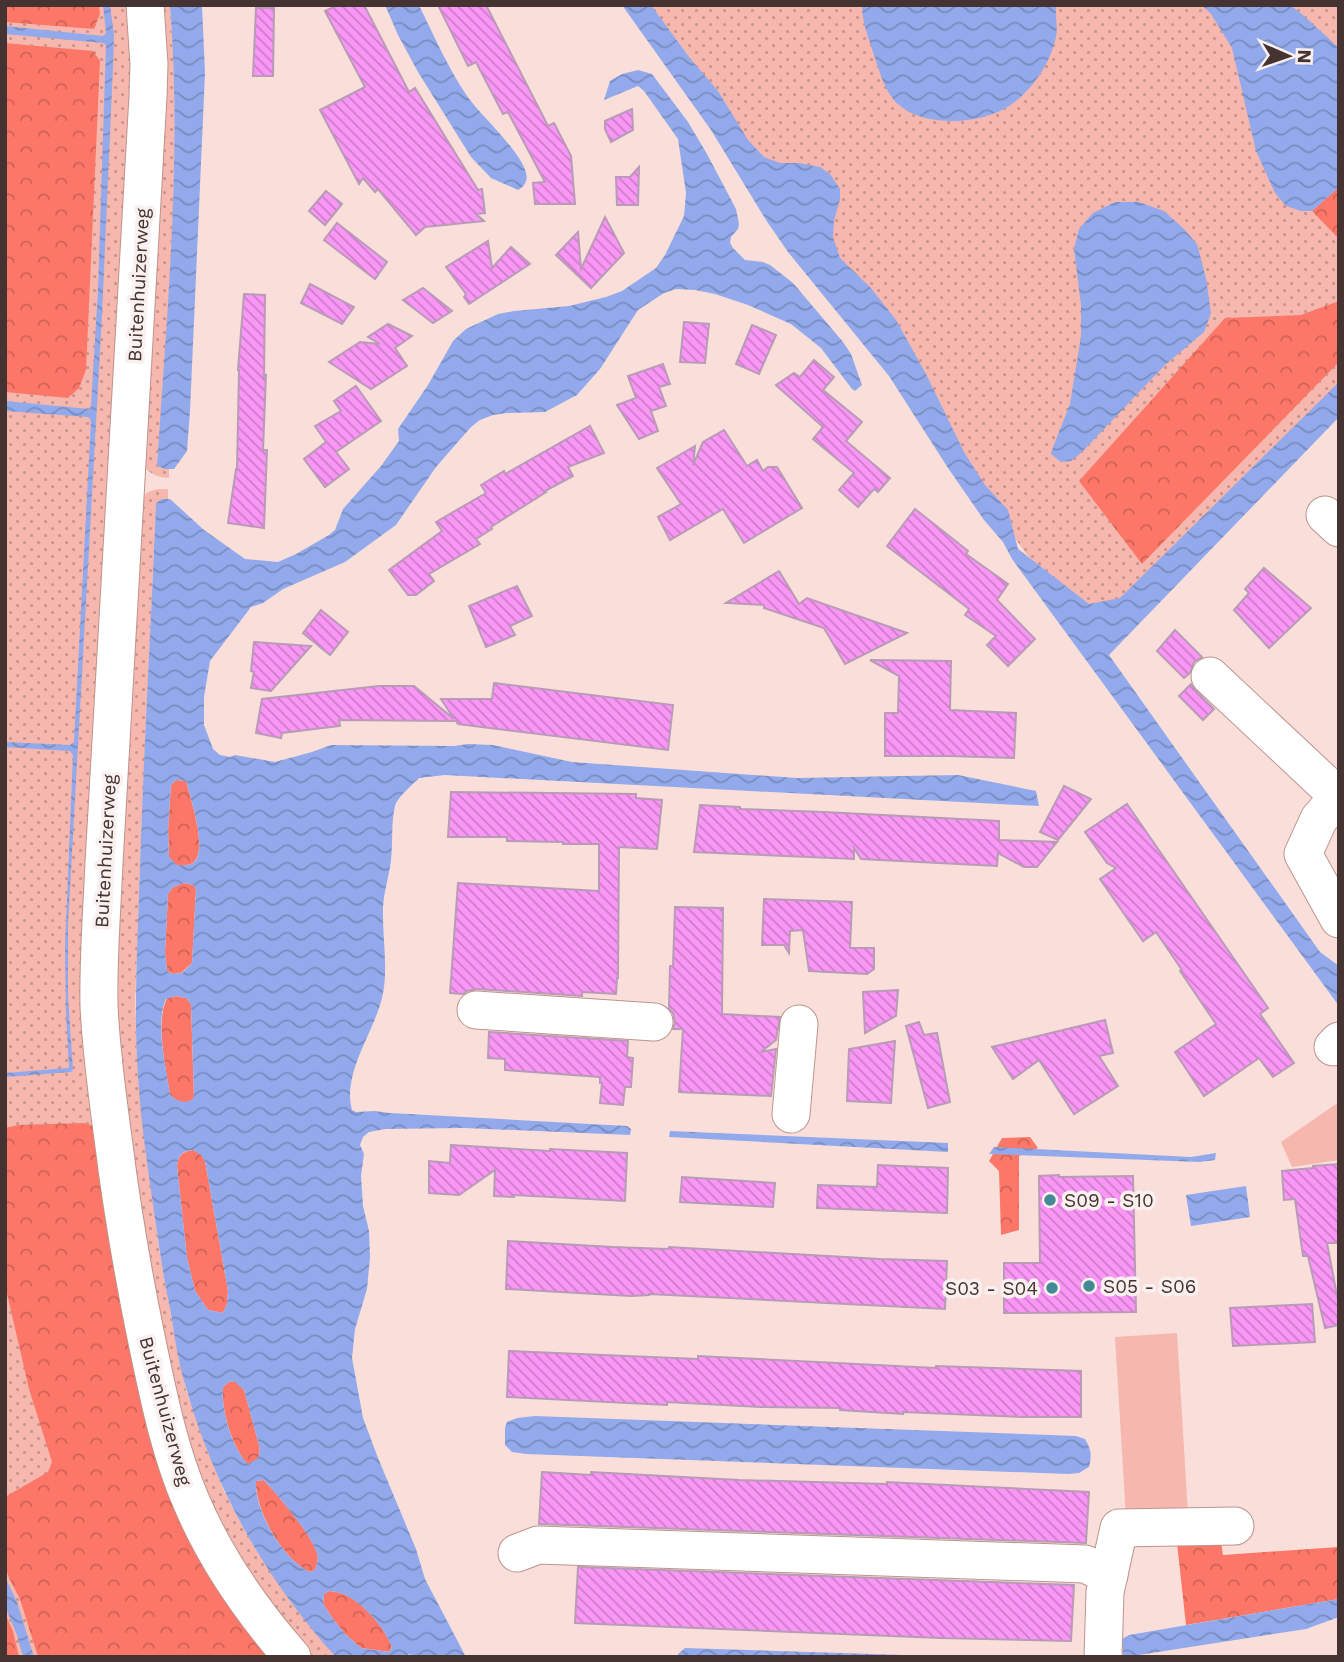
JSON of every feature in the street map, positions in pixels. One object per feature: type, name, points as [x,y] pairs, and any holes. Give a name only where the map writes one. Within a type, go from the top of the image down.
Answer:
[{"type":"street","name":"Buitenhuizerweg","points":[[145,5],[148,96],[101,923],[101,1040],[116,1162],[139,1306],[160,1401],[180,1474],[202,1525],[231,1577],[292,1657]]},
{"type":"street","points":[[1210,676],[1338,796],[1319,819],[1303,854],[1339,919]]},
{"type":"street","points":[[476,1010],[654,1022]]},
{"type":"street","points":[[792,1114],[799,1024]]},
{"type":"street","points":[[1103,1657],[1105,1592],[1119,1528],[1235,1526]]},
{"type":"street","points":[[517,1553],[538,1545],[1085,1564],[1109,1575]]},
{"type":"shaded area","points":[[5,5],[136,5],[90,950],[146,1377],[280,1657],[5,1657]]},
{"type":"shaded area","points":[[156,5],[170,5],[175,120],[172,235],[157,465],[169,469],[169,478],[155,475],[144,467]]},
{"type":"shaded area","points":[[638,5],[1339,5],[1339,397],[1093,644],[954,456]]},
{"type":"shaded area","points":[[168,489],[168,499],[162,499],[156,504],[135,1005],[138,1078],[159,1248],[186,1390],[223,1489],[270,1571],[336,1657],[304,1657],[269,1614],[180,1446],[112,1053],[139,500],[148,492]]},
{"type":"shaded area","points":[[1339,1102],[1339,1160],[1292,1167],[1281,1142]]},
{"type":"shaded area","points":[[1177,1333],[1188,1514],[1126,1518],[1115,1337]]},
{"type":"green space","points":[[5,5],[99,5],[100,14],[94,29],[5,22]]},
{"type":"green space","points":[[5,43],[93,51],[100,61],[86,370],[79,388],[68,398],[5,392]]},
{"type":"green space","points":[[1339,187],[1339,239],[1312,211]]},
{"type":"green space","points":[[1339,301],[1339,362],[1142,564],[1079,481],[1225,318],[1301,315]]},
{"type":"green space","points":[[176,780],[186,781],[199,836],[197,857],[193,863],[187,865],[176,865],[169,857],[171,785]]},
{"type":"green space","points":[[184,883],[193,885],[196,889],[192,963],[181,973],[173,974],[167,971],[165,952],[168,894],[173,887]]},
{"type":"green space","points":[[167,998],[186,998],[191,1004],[194,1098],[190,1102],[179,1101],[170,1095],[164,1059],[164,1008]]},
{"type":"green space","points":[[84,1123],[94,1126],[130,1314],[277,1657],[38,1657],[20,1599],[9,1578],[5,1566],[5,1497],[48,1472],[52,1462],[29,1389],[5,1285],[5,1128],[18,1125]]},
{"type":"green space","points":[[1030,1137],[1038,1148],[1019,1156],[1019,1230],[1001,1235],[999,1171],[989,1161],[1002,1138]]},
{"type":"green space","points":[[193,1150],[202,1155],[205,1161],[228,1291],[223,1313],[208,1310],[195,1291],[187,1258],[177,1166],[181,1155]]},
{"type":"green space","points":[[235,1381],[244,1390],[259,1445],[258,1457],[248,1465],[233,1439],[224,1407],[223,1387]]},
{"type":"green space","points":[[264,1480],[308,1535],[318,1557],[315,1570],[310,1572],[300,1566],[272,1533],[257,1493],[256,1481]]},
{"type":"green space","points":[[1221,1541],[1223,1555],[1339,1547],[1339,1599],[1186,1625],[1177,1543]]},
{"type":"green space","points":[[329,1591],[349,1597],[367,1610],[388,1638],[392,1647],[389,1652],[361,1648],[345,1634],[323,1604],[324,1594]]},
{"type":"green space","points":[[5,1614],[13,1631],[19,1657],[5,1657]]},
{"type":"water","points":[[103,5],[110,5],[114,35],[102,315],[68,925],[68,997],[73,1070],[5,1077],[5,1073],[69,1067],[65,947],[73,755],[70,751],[5,747],[5,742],[70,745],[74,742],[91,420],[88,417],[5,411],[5,401],[89,409],[91,406],[98,289],[106,45],[5,34],[5,26],[103,36],[106,33]]},
{"type":"water","points":[[170,5],[202,5],[205,73],[187,451],[174,469],[164,469],[157,465],[174,177]]},
{"type":"water","points":[[385,5],[419,5],[447,63],[467,96],[523,164],[527,178],[518,190],[491,178],[471,157],[418,72]]},
{"type":"water","points":[[622,5],[651,5],[718,91],[748,140],[764,157],[780,163],[820,167],[830,174],[840,189],[833,237],[840,258],[871,288],[896,320],[964,452],[985,485],[1008,510],[1018,549],[1089,604],[1120,598],[1339,382],[1339,417],[1109,655],[1320,952],[1339,966],[1339,1006],[1012,559],[1003,542],[984,520],[889,376],[788,252],[711,130]]},
{"type":"water","points":[[862,5],[1056,5],[1056,37],[1039,76],[1025,93],[1009,106],[981,118],[947,121],[930,119],[901,107],[888,91],[867,35]]},
{"type":"water","points":[[1202,5],[1290,5],[1339,48],[1339,187],[1312,211],[1286,206],[1275,193],[1256,151],[1232,48],[1211,14]]},
{"type":"water","points":[[638,70],[652,74],[688,122],[736,209],[739,224],[731,237],[733,248],[745,260],[770,265],[793,283],[843,342],[851,354],[862,385],[855,391],[852,389],[821,348],[791,324],[715,294],[676,289],[664,293],[638,310],[600,369],[577,395],[545,412],[507,413],[480,420],[436,467],[396,525],[345,562],[283,589],[263,603],[251,607],[210,661],[204,697],[204,725],[213,749],[220,755],[275,762],[331,745],[468,744],[493,745],[572,762],[797,778],[958,775],[1036,791],[1039,806],[445,775],[419,778],[402,795],[394,812],[391,860],[384,896],[384,987],[378,1012],[351,1082],[352,1110],[627,1126],[631,1129],[630,1135],[464,1128],[385,1129],[369,1132],[363,1137],[360,1145],[364,1154],[361,1176],[370,1257],[367,1289],[355,1329],[352,1358],[363,1418],[416,1549],[425,1579],[466,1657],[416,1657],[409,1654],[407,1657],[336,1657],[311,1628],[266,1566],[246,1533],[212,1463],[182,1372],[161,1259],[141,1113],[136,1023],[156,503],[162,499],[170,499],[204,530],[245,559],[278,562],[296,554],[335,530],[343,509],[399,441],[398,429],[428,385],[453,341],[466,329],[498,314],[569,306],[606,297],[622,291],[656,268],[684,216],[686,193],[678,139],[638,86],[604,100],[610,81],[622,74]],"holes":[[[176,780],[186,781],[194,811],[199,848],[197,857],[190,865],[177,865],[169,857],[171,785]],[[184,883],[193,885],[196,889],[192,963],[182,973],[173,974],[167,971],[165,952],[168,894],[173,887]],[[176,996],[186,998],[191,1004],[194,1097],[190,1101],[179,1101],[170,1095],[162,1046],[163,1009],[166,999]],[[193,1150],[205,1161],[228,1291],[223,1313],[208,1310],[195,1291],[187,1258],[177,1166],[181,1154]],[[234,1381],[244,1390],[260,1449],[258,1457],[248,1464],[237,1449],[229,1428],[223,1387]],[[264,1480],[293,1515],[317,1553],[315,1570],[310,1572],[300,1566],[281,1546],[265,1519],[256,1481]],[[329,1591],[339,1592],[358,1603],[375,1619],[388,1638],[392,1647],[389,1652],[361,1648],[345,1634],[323,1604],[324,1594]]]},
{"type":"water","points":[[1115,202],[1139,202],[1164,211],[1197,244],[1211,313],[1204,332],[1165,365],[1081,453],[1071,461],[1061,462],[1051,454],[1070,404],[1081,336],[1081,305],[1074,249],[1079,229],[1093,213]]},
{"type":"water","points":[[670,1131],[948,1143],[948,1152],[669,1137]]},
{"type":"water","points":[[994,1147],[1191,1157],[1216,1153],[1215,1160],[1200,1162],[989,1154]]},
{"type":"water","points":[[1246,1186],[1250,1217],[1191,1226],[1186,1195]]},
{"type":"water","points":[[535,1416],[1076,1436],[1085,1439],[1090,1449],[1090,1459],[1089,1467],[1079,1473],[1068,1474],[512,1452],[505,1445],[507,1422]]},
{"type":"water","points":[[5,1577],[17,1602],[34,1657],[23,1657],[5,1606]]},
{"type":"water","points":[[1339,1599],[1339,1617],[1306,1629],[1123,1656],[1122,1639],[1129,1635]]},
{"type":"water","points":[[685,1648],[967,1657],[678,1657]]},
{"type":"building","points":[[338,5],[364,5],[409,92],[415,88],[478,190],[482,189],[485,213],[476,214],[484,221],[425,227],[416,235],[378,189],[375,192],[363,178],[359,184],[320,110],[365,87],[325,11]]},
{"type":"building","points":[[438,5],[486,5],[548,126],[554,123],[571,156],[575,204],[535,204],[533,183],[545,182],[508,112],[503,114],[476,62],[468,66]]},
{"type":"building","points":[[256,8],[274,8],[273,76],[253,76]]},
{"type":"building","points":[[632,109],[633,130],[611,142],[605,129],[605,121]]},
{"type":"building","points":[[639,167],[638,205],[617,205],[616,177],[630,177]]},
{"type":"building","points":[[326,191],[342,204],[325,225],[309,211]]},
{"type":"building","points":[[605,217],[624,253],[591,288],[556,255],[578,232],[581,269]]},
{"type":"building","points":[[337,223],[387,262],[375,279],[324,240]]},
{"type":"building","points":[[488,241],[492,268],[511,247],[530,264],[469,304],[464,297],[466,294],[446,267]]},
{"type":"building","points":[[310,284],[354,307],[342,324],[301,303]]},
{"type":"building","points":[[423,288],[452,311],[433,323],[403,300]]},
{"type":"building","points":[[244,294],[265,295],[263,450],[267,450],[264,528],[228,523],[237,469],[238,370]]},
{"type":"building","points":[[684,322],[709,324],[705,363],[680,362]]},
{"type":"building","points":[[388,324],[412,336],[395,348],[407,366],[371,389],[329,362],[360,342],[380,344],[368,337]]},
{"type":"building","points":[[752,325],[776,335],[759,374],[736,364]]},
{"type":"building","points":[[814,360],[834,377],[823,390],[862,422],[846,441],[890,478],[878,492],[874,489],[858,507],[839,490],[854,473],[813,439],[823,427],[776,385],[794,373],[800,377]]},
{"type":"building","points":[[663,364],[670,384],[659,387],[666,406],[651,411],[658,431],[639,439],[617,405],[636,398],[628,376]]},
{"type":"building","points":[[356,386],[381,421],[336,452],[349,469],[325,487],[304,459],[326,442],[315,426],[341,411],[334,401]]},
{"type":"building","points":[[590,426],[604,453],[568,467],[573,476],[491,527],[492,529],[476,539],[480,544],[429,574],[434,581],[416,595],[408,595],[389,570],[442,531],[436,522],[486,493],[481,485]]},
{"type":"building","points":[[724,430],[747,466],[757,460],[763,471],[768,467],[777,467],[802,508],[744,543],[723,509],[670,540],[658,517],[681,504],[657,468],[695,446],[693,465],[703,442]]},
{"type":"building","points":[[915,509],[968,551],[966,554],[1008,584],[997,600],[1035,639],[1008,666],[987,645],[996,636],[965,615],[969,609],[887,546]]},
{"type":"building","points":[[1264,568],[1311,608],[1269,648],[1234,610],[1249,593],[1245,589]]},
{"type":"building","points":[[779,571],[799,604],[807,598],[907,633],[845,664],[824,628],[764,608],[764,605],[726,603]]},
{"type":"building","points":[[517,586],[532,616],[510,626],[515,635],[486,647],[469,606]]},
{"type":"building","points":[[321,610],[348,632],[330,655],[303,633]]},
{"type":"building","points":[[1175,630],[1202,657],[1194,662],[1190,673],[1184,678],[1157,651]]},
{"type":"building","points":[[254,642],[311,646],[271,691],[251,688]]},
{"type":"building","points":[[870,660],[951,661],[950,710],[1016,713],[1014,758],[885,756],[885,713],[898,713],[899,676]]},
{"type":"building","points":[[494,683],[673,705],[668,750],[458,724],[456,721],[339,720],[340,726],[282,733],[281,738],[256,733],[262,699],[379,686],[414,686],[454,719],[441,699],[492,699]]},
{"type":"building","points":[[1191,684],[1214,709],[1203,720],[1179,696]]},
{"type":"building","points":[[1064,786],[1091,799],[1058,840],[1040,832]]},
{"type":"building","points":[[451,792],[636,794],[636,798],[662,800],[657,849],[619,847],[616,994],[582,992],[582,996],[477,989],[463,994],[450,993],[458,883],[599,891],[599,844],[507,841],[507,837],[448,837]]},
{"type":"building","points":[[1127,804],[1268,1008],[1260,1014],[1294,1063],[1273,1077],[1259,1058],[1204,1096],[1175,1052],[1216,1024],[1156,932],[1143,941],[1100,879],[1116,868],[1107,863],[1085,832]]},
{"type":"building","points":[[700,805],[999,821],[999,840],[1057,842],[1037,867],[1024,867],[998,853],[997,866],[861,859],[854,848],[854,859],[694,852]]},
{"type":"building","points":[[764,899],[852,902],[850,948],[874,948],[874,969],[867,974],[809,971],[803,930],[790,931],[789,953],[784,945],[762,945]]},
{"type":"building","points":[[675,907],[723,908],[722,1014],[780,1017],[776,1040],[761,1052],[776,1049],[771,1096],[679,1092],[683,1029],[673,1029],[673,1013],[669,1009]]},
{"type":"building","points":[[898,990],[896,1016],[865,1033],[863,992]]},
{"type":"building","points":[[1105,1020],[1113,1053],[1099,1056],[1118,1086],[1074,1114],[1039,1060],[1013,1079],[992,1047]]},
{"type":"building","points":[[919,1022],[924,1035],[937,1033],[950,1102],[928,1108],[906,1026]]},
{"type":"building","points":[[489,1032],[628,1041],[627,1057],[633,1058],[631,1087],[625,1087],[623,1105],[600,1103],[600,1077],[505,1070],[505,1059],[488,1058]]},
{"type":"building","points":[[895,1041],[891,1103],[847,1101],[849,1049]]},
{"type":"building","points":[[451,1145],[627,1153],[625,1201],[494,1196],[495,1170],[459,1195],[429,1193],[429,1161],[450,1163]]},
{"type":"building","points":[[1339,1164],[1339,1243],[1327,1243],[1339,1306],[1339,1325],[1325,1328],[1308,1256],[1303,1256],[1295,1199],[1284,1200],[1282,1171]]},
{"type":"building","points":[[878,1165],[948,1168],[947,1213],[817,1208],[818,1185],[877,1187]]},
{"type":"building","points":[[1039,1176],[1133,1176],[1136,1312],[1004,1313],[1004,1263],[1040,1263]]},
{"type":"building","points":[[682,1177],[775,1183],[773,1207],[680,1202]]},
{"type":"building","points":[[508,1241],[947,1261],[945,1309],[506,1289]]},
{"type":"building","points":[[1312,1304],[1315,1342],[1233,1346],[1230,1308]]},
{"type":"building","points":[[509,1351],[1081,1371],[1081,1417],[903,1414],[840,1408],[667,1402],[667,1405],[507,1397]]},
{"type":"building","points":[[542,1472],[739,1480],[887,1482],[1089,1492],[1086,1543],[539,1524]]},
{"type":"building","points":[[578,1567],[1074,1585],[1071,1641],[575,1623]]},
{"type":"place","name":"S09 - S10","points":[[1050,1200]]},
{"type":"place","name":"S05 - S06","points":[[1089,1286]]},
{"type":"place","name":"S03 - S04","points":[[1052,1288]]}]
